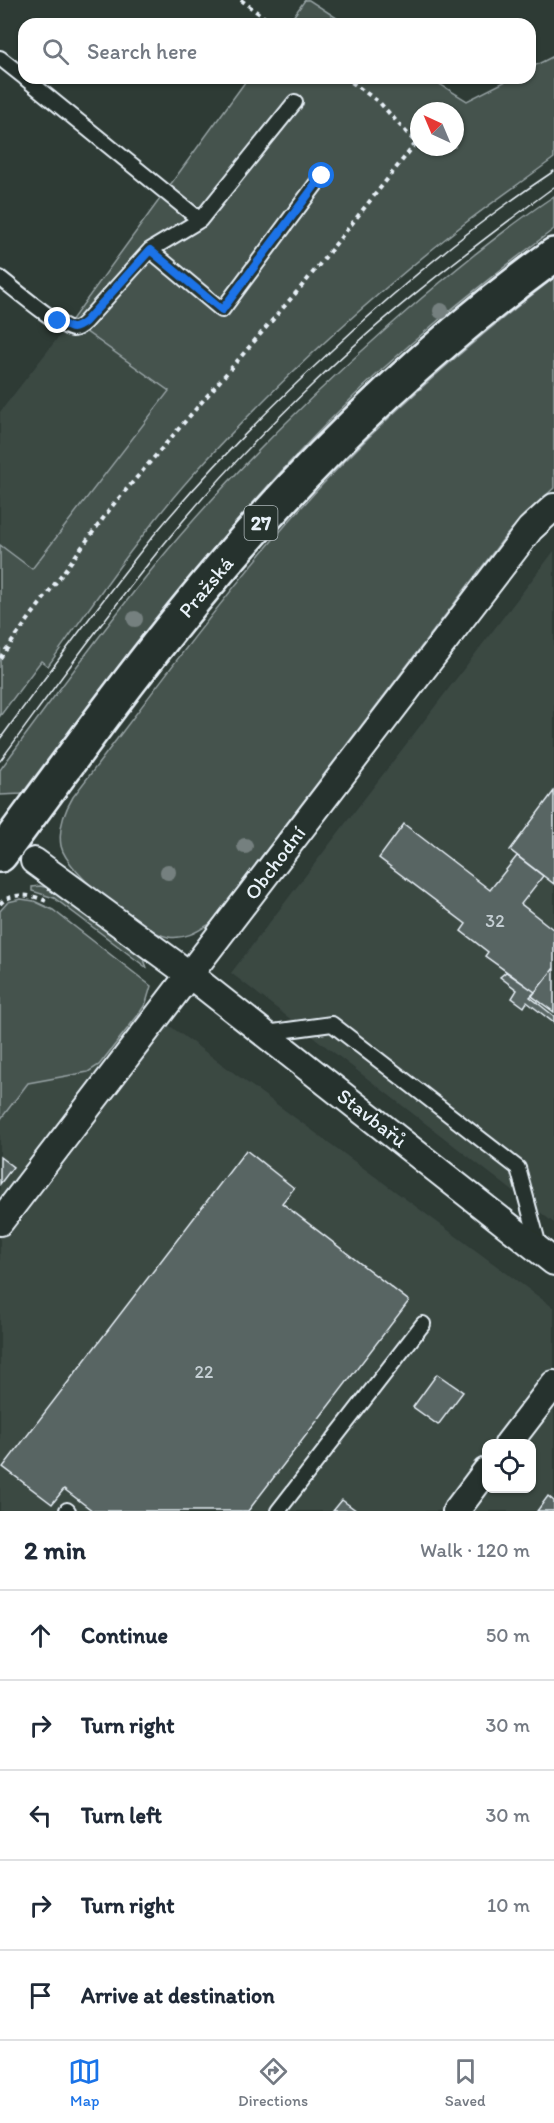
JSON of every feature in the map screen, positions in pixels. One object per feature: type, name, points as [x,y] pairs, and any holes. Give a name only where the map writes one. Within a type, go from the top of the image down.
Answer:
[{"type":"main road","name":"Pražská","points":[[5,838],[184,612],[230,556],[285,497],[360,420],[449,338],[554,255]]},
{"type":"street","name":"Obchodní","points":[[0,1222],[530,529],[554,507]]},
{"type":"street","name":"Stavbařů","points":[[34,861],[190,975],[547,1257]]},
{"type":"street","points":[[511,1439],[554,1384]]},
{"type":"street","points":[[456,1511],[482,1476]]},
{"type":"lane","points":[[0,58],[18,72]]},
{"type":"lane","points":[[32,84],[200,220]]},
{"type":"lane","points":[[0,278],[58,321],[72,329],[76,328],[85,322],[150,250],[200,220],[295,102]]},
{"type":"lane","points":[[150,250],[222,310],[322,176]]},
{"type":"lane","points":[[264,1034],[332,1024],[518,1168],[547,1257]]},
{"type":"lane","points":[[278,1511],[423,1324]]},
{"type":"path","points":[[241,0],[265,18]]},
{"type":"path","points":[[0,658],[113,505],[307,280],[416,143],[380,103],[354,84]]},
{"type":"path","points":[[0,904],[5,898],[14,895],[43,899],[53,904]]},
{"type":"shaded area","points":[[305,0],[309,0],[337,18],[292,18]]},
{"type":"shaded area","points":[[554,56],[554,158],[472,218],[411,267],[313,353],[250,414],[171,500],[48,666],[41,661],[0,716],[0,545],[32,569],[169,391],[71,321],[244,84],[440,84],[467,101],[500,84],[536,84],[536,65]]},
{"type":"shaded area","points":[[554,196],[554,229],[439,320],[383,368],[330,420],[248,509],[170,601],[22,794],[0,795],[0,770],[133,593],[207,505],[323,387],[404,313],[488,244]]},
{"type":"shaded area","points":[[554,278],[554,488],[524,515],[504,538],[211,923],[191,934],[174,938],[156,933],[124,913],[76,871],[61,846],[60,833],[64,814],[73,797],[220,604],[271,542],[336,470],[405,402],[478,338]]},
{"type":"shaded area","points":[[71,321],[169,390],[32,570],[0,545],[0,412]]},
{"type":"shaded area","points":[[554,551],[554,1223],[231,973]]},
{"type":"shaded area","points":[[32,887],[53,889],[142,954],[147,968],[54,898],[32,891]]},
{"type":"shaded area","points":[[21,899],[34,901],[53,910],[151,986],[146,1003],[139,1014],[99,1065],[88,1072],[28,1083],[0,1120],[0,911],[8,902]]},
{"type":"shaded area","points":[[80,960],[554,1308],[554,1511],[0,1511],[0,1064]]},
{"type":"building","points":[[554,791],[554,884],[510,850]]},
{"type":"building","points":[[404,824],[490,890],[517,856],[543,876],[521,904],[554,930],[554,968],[535,992],[485,956],[488,952],[461,931],[466,924],[379,858]]},
{"type":"building","points":[[554,968],[554,1012],[532,996]]},
{"type":"building","points":[[506,972],[535,992],[530,997],[554,1016],[554,1023],[527,1002],[524,1007],[512,998],[517,990],[500,977]]},
{"type":"building","points":[[246,1150],[294,1188],[282,1203],[409,1301],[248,1511],[93,1511],[64,1489],[52,1504],[3,1467]]},
{"type":"building","points":[[0,1157],[13,1167],[0,1184]]},
{"type":"building","points":[[437,1374],[463,1392],[438,1425],[413,1407]]},
{"type":"building","points":[[548,1496],[554,1501],[554,1511],[537,1511]]},
{"type":"building","points":[[342,1500],[357,1511],[333,1511]]},
{"type":"tram line","points":[[0,739],[94,611],[153,536],[195,487],[262,417],[411,279],[495,212],[554,171]]},
{"type":"tram line","points":[[0,761],[143,570],[181,523],[254,443],[340,358],[399,307],[554,187]]},
{"type":"route","points":[[58,321],[72,329],[85,322],[150,250],[222,310],[322,176]]}]
